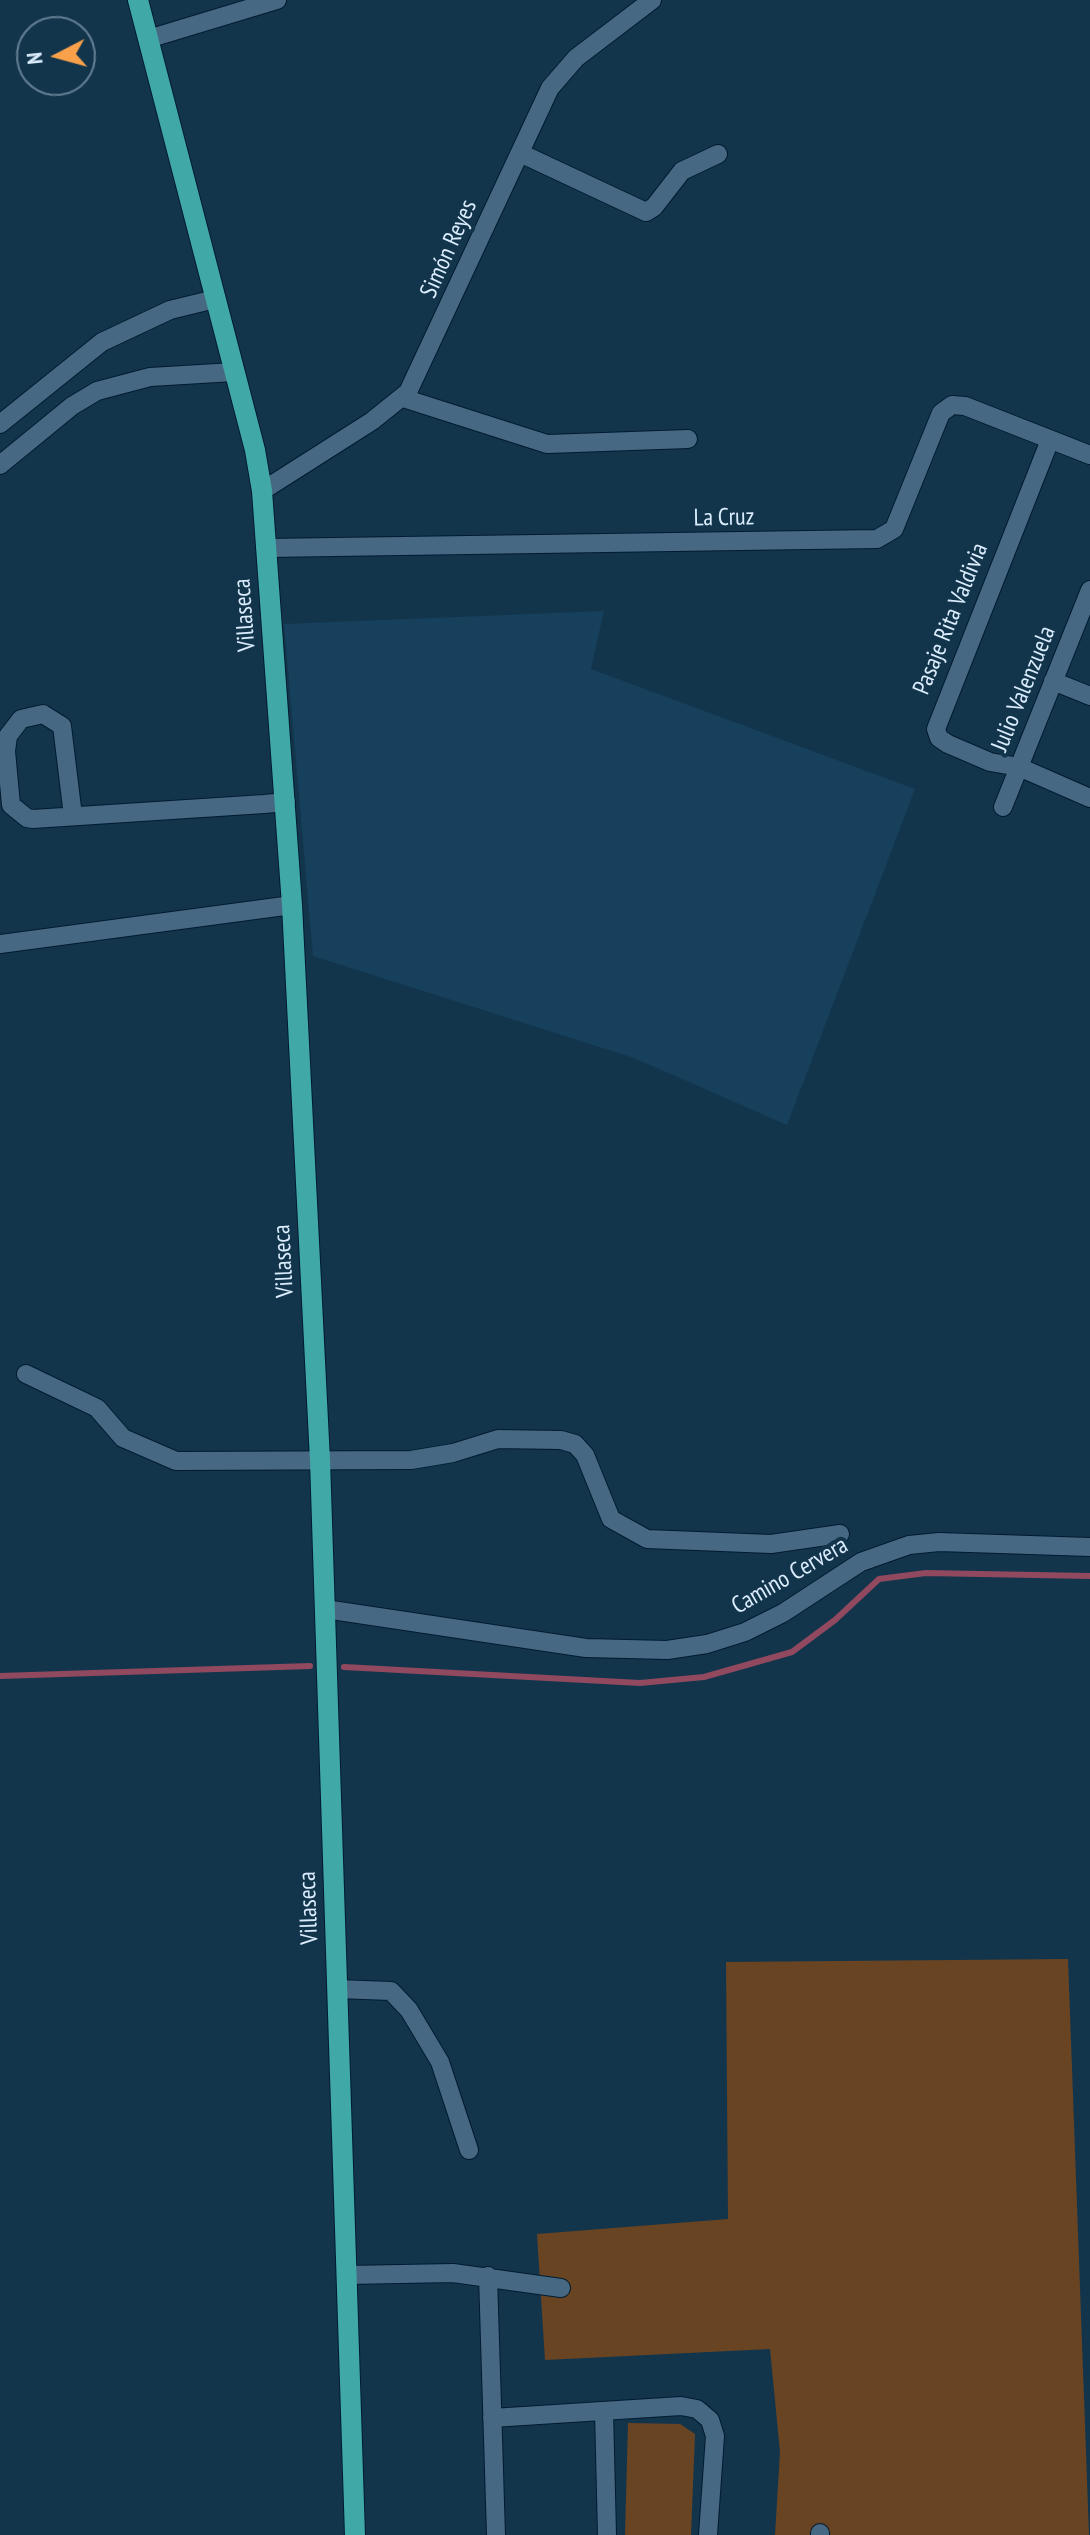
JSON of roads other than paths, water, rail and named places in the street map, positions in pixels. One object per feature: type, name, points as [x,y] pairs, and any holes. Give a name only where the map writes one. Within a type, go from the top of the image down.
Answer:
[{"type":"main road","name":"Villaseca","points":[[138,0],[262,491],[286,802],[320,1460],[355,2535]]},
{"type":"street","points":[[148,39],[277,0]]},
{"type":"street","name":"Simón Reyes","points":[[262,491],[403,398],[418,376],[520,153],[559,76],[652,0]]},
{"type":"street","points":[[520,153],[646,212],[682,171],[718,154]]},
{"type":"street","points":[[0,424],[102,342],[170,310],[215,299]]},
{"type":"street","points":[[0,465],[72,406],[97,391],[150,377],[234,372]]},
{"type":"street","points":[[403,398],[547,444],[688,439]]},
{"type":"street","name":"La Cruz","points":[[266,548],[877,539],[888,534],[898,521],[946,408],[958,404],[1090,455]]},
{"type":"street","name":"Pasaje Rita Valdivia","points":[[1019,767],[990,762],[948,744],[939,738],[936,724],[1050,440]]},
{"type":"street","name":"Julio Valenzuela","points":[[1003,807],[1090,591]]},
{"type":"street","points":[[1053,681],[1090,696]]},
{"type":"street","points":[[73,816],[65,732],[48,715],[28,716],[15,724],[7,743],[11,805],[27,818],[73,816],[286,802]]},
{"type":"street","points":[[1019,767],[1090,798]]},
{"type":"street","points":[[0,944],[292,905]]},
{"type":"street","points":[[26,1374],[97,1408],[123,1438],[176,1461],[411,1460],[453,1453],[498,1439],[561,1440],[575,1444],[585,1455],[600,1485],[611,1519],[647,1539],[771,1544],[840,1534]]},
{"type":"street","name":"Camino Cervera","points":[[325,1609],[586,1648],[667,1650],[707,1644],[745,1632],[783,1613],[861,1562],[900,1547],[939,1542],[1090,1547]]},
{"type":"street","points":[[337,1989],[391,1991],[409,2010],[440,2062],[469,2150]]},
{"type":"street","points":[[347,2275],[417,2272],[488,2276],[561,2288]]},
{"type":"street","points":[[488,2276],[496,2535]]},
{"type":"street","points":[[492,2418],[681,2406],[697,2409],[710,2420],[715,2436],[708,2535]]},
{"type":"street","points":[[604,2411],[607,2535]]},
{"type":"waterway","points":[[344,1667],[640,1683],[704,1677],[792,1652],[835,1620],[879,1579],[926,1573],[1090,1576]]},
{"type":"waterway","points":[[0,1676],[310,1666]]}]
